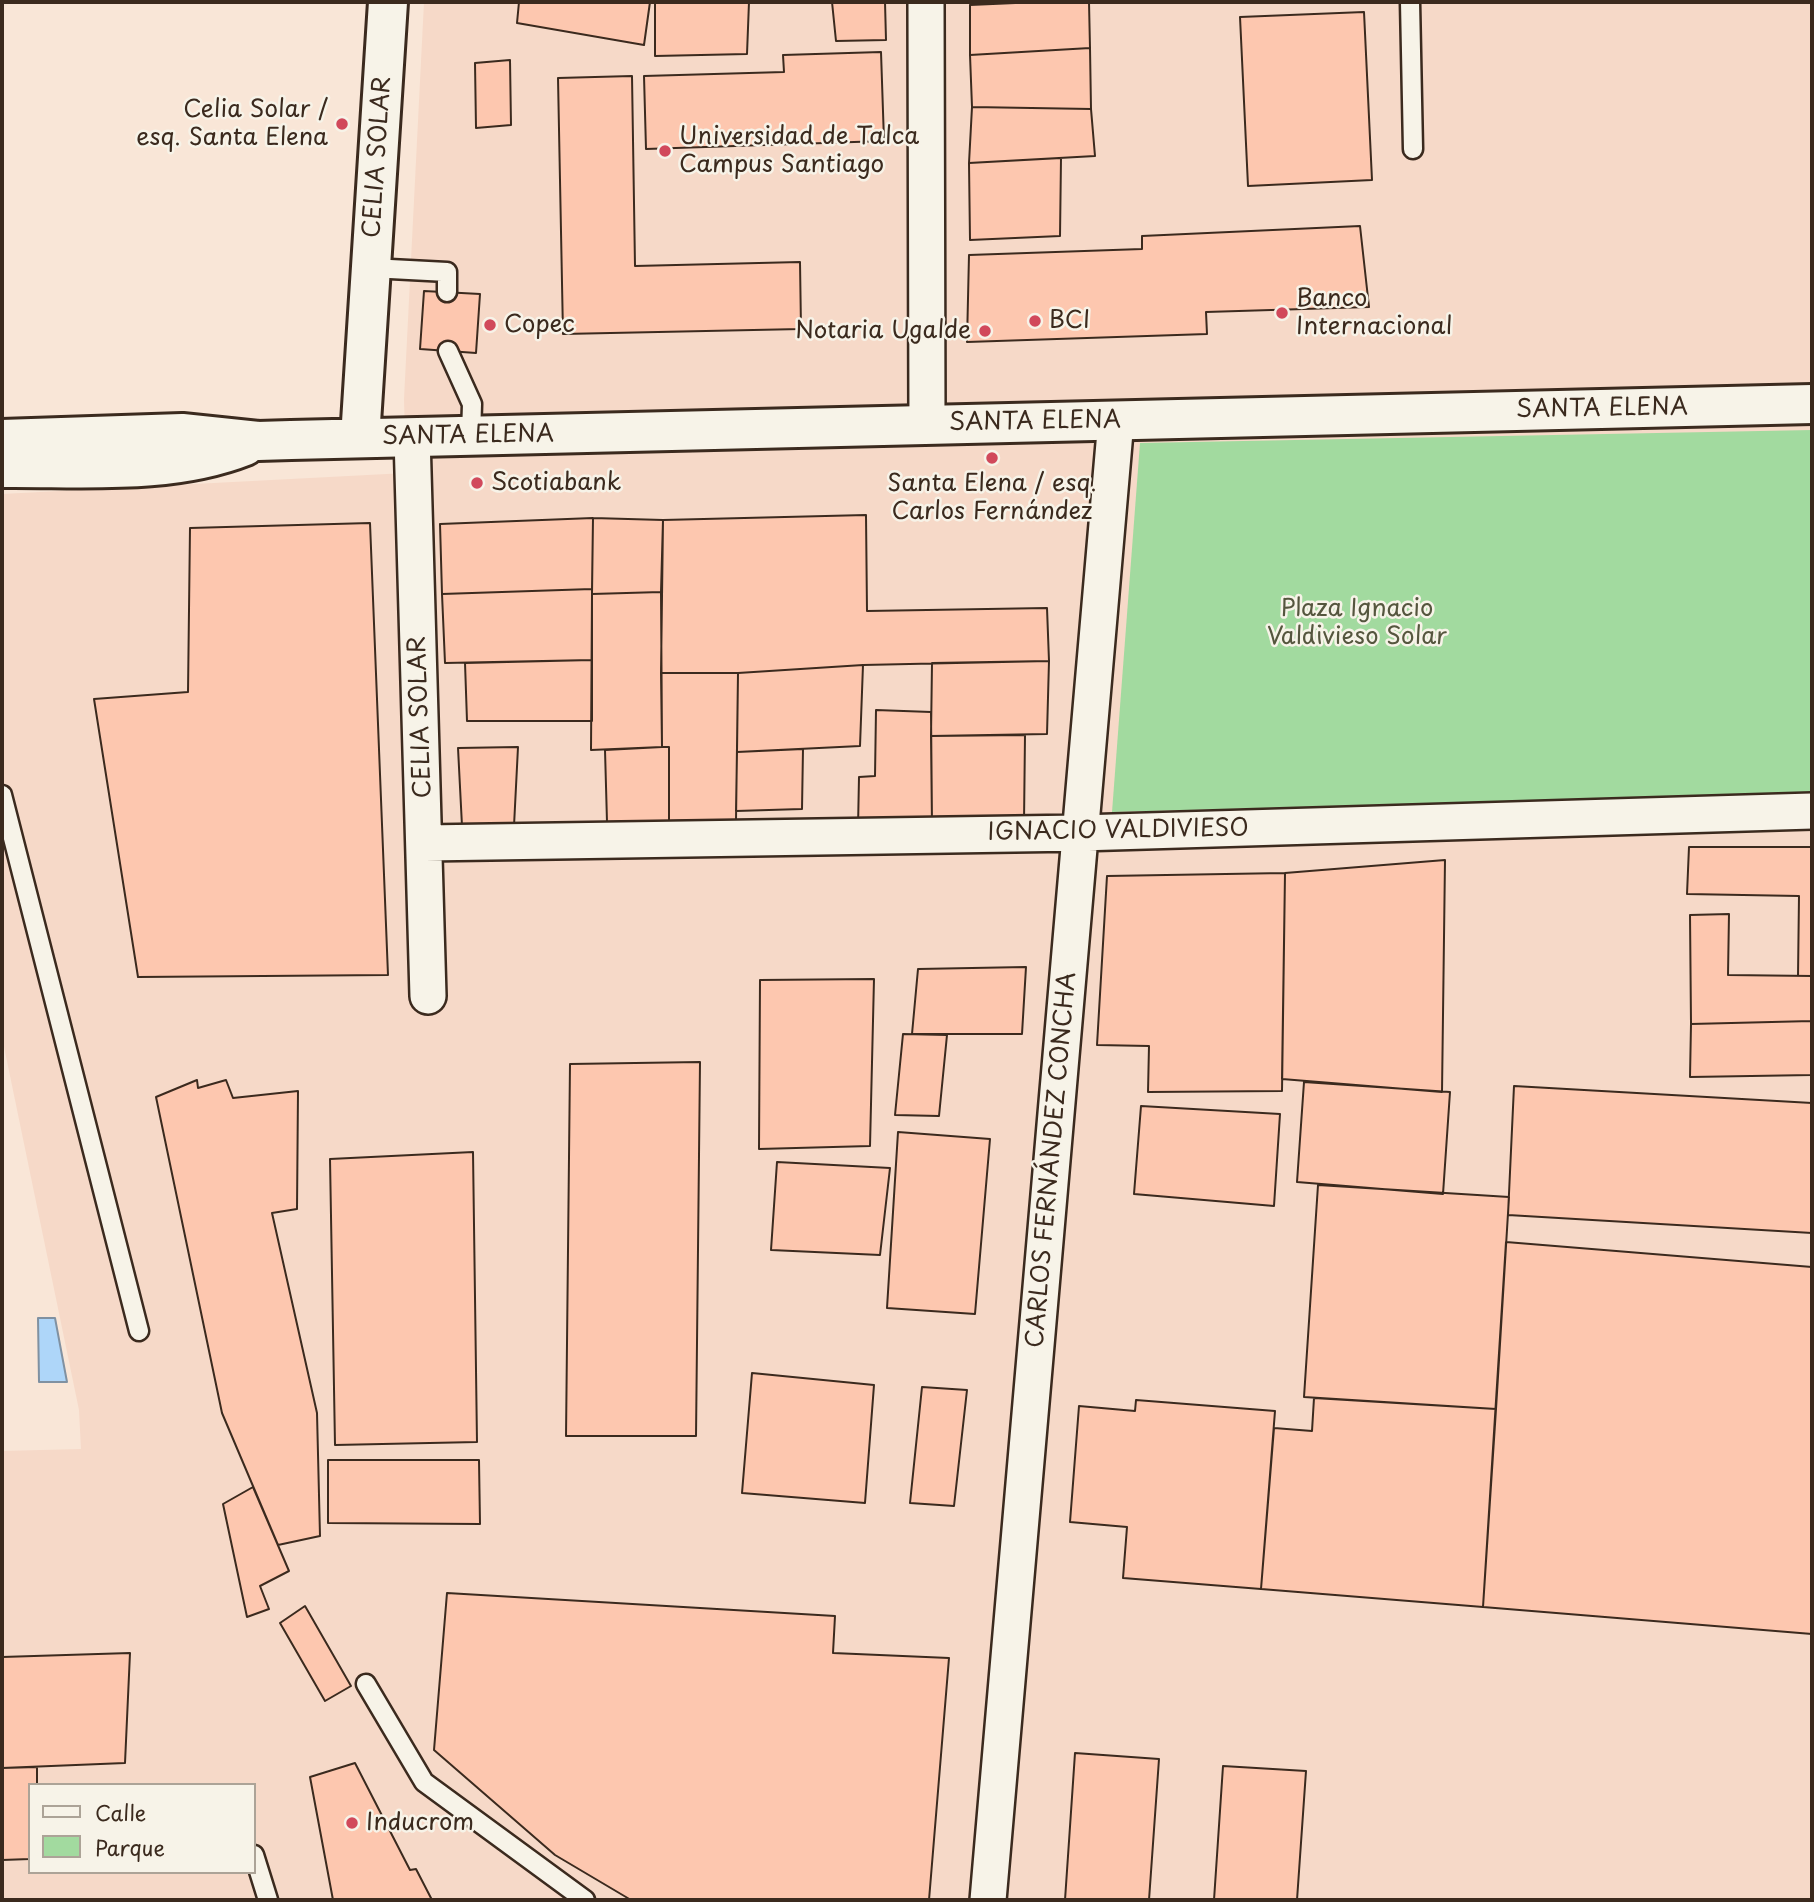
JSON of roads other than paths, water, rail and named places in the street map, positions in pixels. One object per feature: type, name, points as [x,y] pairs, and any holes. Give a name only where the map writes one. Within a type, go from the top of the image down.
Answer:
[{"type":"main road","name":"CELIA SOLAR","points":[[360,438],[388,2]]},
{"type":"main road","name":"SANTA ELENA","points":[[2,439],[182,433],[258,441],[1812,404]]},
{"type":"main road","name":"SANTA ELENA","points":[[2,468],[170,465],[227,453],[258,441]]},
{"type":"street","points":[[926,2],[927,425]]},
{"type":"street","name":"CARLOS FERNÁNDEZ CONCHA","points":[[988,1900],[1116,420]]},
{"type":"street","name":"CELIA SOLAR","points":[[412,437],[428,996]]},
{"type":"street","name":"IGNACIO VALDIVIESO","points":[[425,843],[1080,833],[1812,811]]},
{"type":"lane","points":[[1410,2],[1413,149]]},
{"type":"lane","points":[[371,268],[447,272],[447,292]]},
{"type":"lane","points":[[448,351],[472,404],[471,436]]},
{"type":"lane","points":[[2,795],[139,1331]]},
{"type":"lane","points":[[366,1684],[424,1782],[585,1900]]},
{"type":"lane","points":[[256,1861],[268,1900]]},
{"type":"water","points":[[38,1318],[55,1318],[67,1382],[39,1382]]},
{"type":"place","name":"Celia Solar / esq. Santa Elena","points":[[342,124]]},
{"type":"place","name":"Universidad de Talca Campus Santiago","points":[[665,151]]},
{"type":"place","name":"Banco Internacional","points":[[1282,313]]},
{"type":"place","name":"BCI","points":[[1035,321]]},
{"type":"place","name":"Copec","points":[[490,325]]},
{"type":"place","name":"Notaria Ugalde","points":[[985,331]]},
{"type":"place","name":"Santa Elena / esq. Carlos Fernández","points":[[992,458]]},
{"type":"place","name":"Scotiabank","points":[[477,483]]},
{"type":"place","name":"Inducrom","points":[[352,1823]]},
{"type":"park label","name":"Plaza Ignacio Valdivieso Solar","points":[[1357,623]]}]
